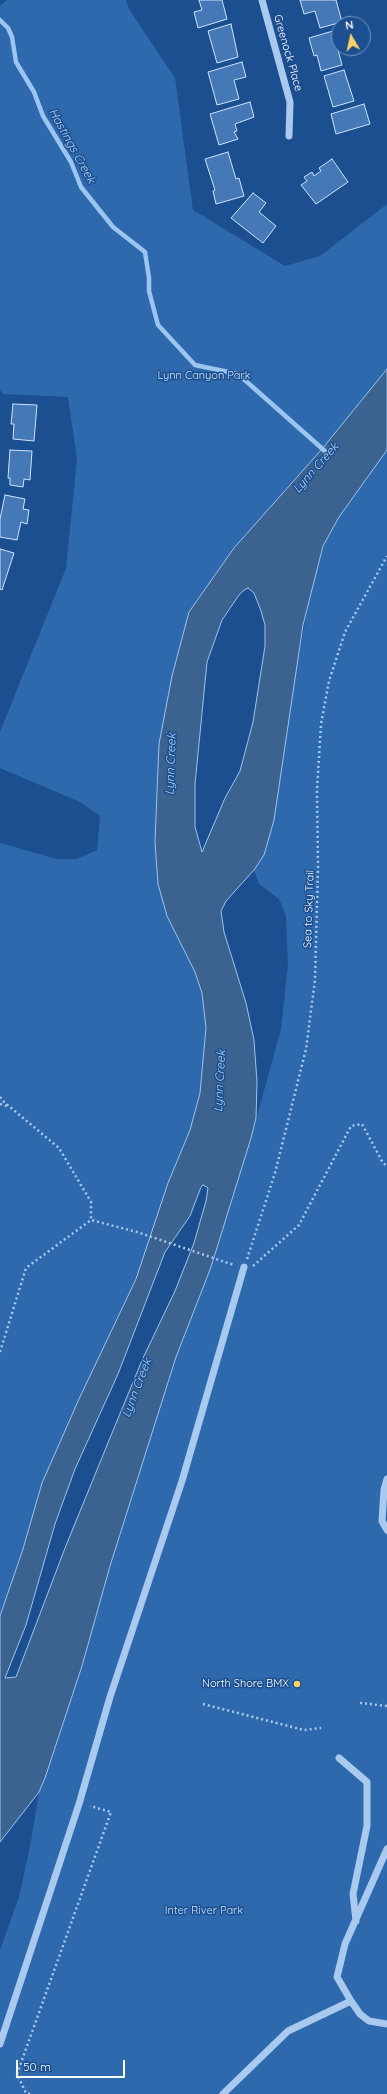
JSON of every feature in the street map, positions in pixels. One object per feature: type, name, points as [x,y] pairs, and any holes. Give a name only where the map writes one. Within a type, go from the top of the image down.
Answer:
[{"type":"street","name":"Greenock Place","points":[[262,0],[290,102],[289,136]]},
{"type":"street","points":[[0,2044],[79,1804],[110,1697],[182,1481],[244,1267]]},
{"type":"street","points":[[387,1480],[384,1490],[382,1521],[387,1530]]},
{"type":"street","points":[[339,1758],[367,1782],[367,1826],[353,1894],[356,1921]]},
{"type":"street","points":[[387,1849],[345,1944],[337,1977],[360,2014],[369,2021],[387,2024]]},
{"type":"street","points":[[223,2094],[288,2031],[351,2001]]},
{"type":"path","name":"Sea to Sky Trail","points":[[244,1267],[275,1173],[306,1049],[315,980],[318,868],[316,790],[320,724],[329,681],[345,632],[387,556]]},
{"type":"path","points":[[0,1097],[9,1107],[59,1148],[91,1202],[91,1220]]},
{"type":"path","points":[[0,1104],[9,1107]]},
{"type":"path","points":[[244,1267],[254,1266],[299,1225],[351,1126],[362,1124],[383,1163],[387,1166]]},
{"type":"path","points":[[91,1220],[137,1232],[228,1264]]},
{"type":"path","points":[[0,1352],[26,1268],[91,1220]]},
{"type":"path","points":[[203,1704],[304,1730],[321,1728]]},
{"type":"path","points":[[360,1704],[387,1706]]},
{"type":"path","points":[[27,2094],[17,2074],[111,1812],[79,1804]]},
{"type":"green space","name":"Lynn Canyon Park","points":[[7,0],[126,0],[129,9],[175,78],[193,210],[285,266],[320,256],[387,204],[387,369],[322,449],[234,548],[206,588],[156,802],[155,842],[158,884],[167,916],[195,972],[202,993],[206,1028],[200,1093],[190,1130],[168,1183],[136,1279],[108,1337],[23,1549],[0,1616],[0,843],[57,859],[77,859],[97,850],[100,816],[80,802],[0,768],[0,732],[66,568],[77,459],[68,397],[3,394],[0,390],[0,6]]},
{"type":"green space","name":"Inter River Park","points":[[387,450],[387,2094],[0,2094],[0,1950],[19,1897],[31,1841],[39,1792],[82,1666],[110,1566],[176,1357],[211,1267],[251,1138],[281,1029],[288,964],[286,916],[279,899],[259,884],[254,870],[264,855],[309,599],[323,546],[339,517]]},
{"type":"water","name":"Lynn Creek","points":[[387,369],[387,450],[339,517],[323,546],[303,625],[274,820],[264,855],[254,870],[226,901],[221,911],[224,932],[246,1003],[254,1040],[257,1082],[256,1118],[251,1138],[211,1267],[176,1357],[110,1566],[82,1666],[45,1778],[39,1792],[0,1842],[0,1616],[23,1549],[42,1483],[79,1399],[136,1279],[168,1183],[190,1130],[200,1093],[206,1028],[202,993],[195,972],[167,916],[158,884],[155,842],[159,744],[172,676],[189,612],[234,548],[322,449]],"holes":[[[248,588],[254,593],[265,625],[265,646],[253,722],[240,771],[225,798],[202,852],[195,827],[195,784],[207,662],[222,620],[239,595]],[[203,1185],[208,1188],[206,1201],[194,1243],[175,1291],[143,1358],[112,1433],[65,1548],[16,1677],[5,1678],[26,1625],[55,1524],[75,1469],[118,1374],[165,1252],[190,1216]]]},
{"type":"building","points":[[199,0],[222,0],[227,19],[198,28],[194,12],[202,10]]},
{"type":"building","points":[[300,0],[336,0],[340,16],[331,16],[331,25],[320,28],[315,11],[304,14]]},
{"type":"building","points":[[231,24],[238,57],[217,63],[208,31]]},
{"type":"building","points":[[331,32],[331,56],[340,56],[342,65],[321,71],[317,55],[314,56],[309,38]]},
{"type":"building","points":[[242,62],[246,77],[234,80],[239,99],[217,105],[208,72]]},
{"type":"building","points":[[344,70],[354,101],[333,107],[324,76]]},
{"type":"building","points":[[250,102],[254,117],[235,124],[237,131],[234,132],[238,139],[219,145],[210,114]]},
{"type":"building","points":[[364,104],[370,124],[336,134],[331,114]]},
{"type":"building","points":[[228,152],[236,179],[239,178],[244,196],[216,204],[213,191],[215,190],[205,159]]},
{"type":"building","points":[[332,159],[348,182],[316,204],[301,185],[307,181],[304,177],[312,172],[314,176],[321,171],[319,168]]},
{"type":"building","points":[[253,193],[266,203],[259,212],[276,226],[263,243],[231,218]]},
{"type":"building","points":[[13,404],[37,405],[34,441],[13,439],[14,424],[11,424]]},
{"type":"building","points":[[10,450],[32,451],[30,480],[24,479],[23,487],[10,485],[10,478],[8,478]]},
{"type":"building","points":[[5,495],[25,499],[23,509],[29,510],[27,524],[21,522],[17,540],[0,537],[0,519]]},
{"type":"building","points":[[0,549],[14,553],[2,590],[0,589]]},
{"type":"waterway","name":"Hastings Creek","points":[[0,20],[8,28],[12,37],[16,62],[34,92],[43,116],[71,162],[81,187],[113,227],[145,252],[149,278],[149,291],[158,325],[195,365],[238,374],[326,452]]},
{"type":"place","name":"North Shore BMX","points":[[297,1684]]}]
